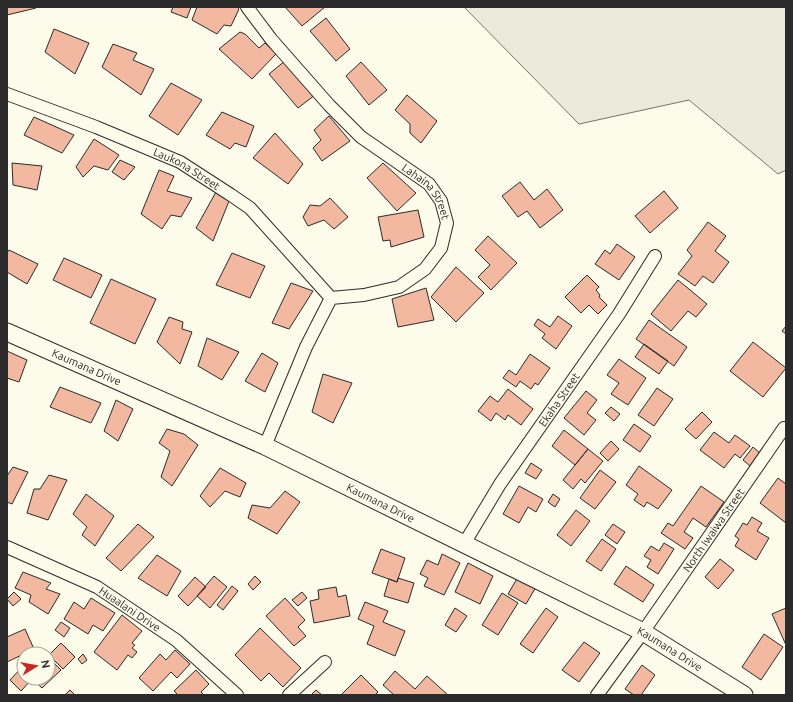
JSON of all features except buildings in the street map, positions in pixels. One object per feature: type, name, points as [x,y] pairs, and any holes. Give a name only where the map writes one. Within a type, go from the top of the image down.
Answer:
[{"type":"street","name":"Lahaina Street","points":[[247,7],[276,45],[329,105],[360,137],[428,184],[441,201],[447,223],[441,248],[424,269],[399,286],[364,295],[330,298]]},
{"type":"street","name":"Laukona Street","points":[[7,94],[96,127],[180,162],[250,208],[330,298]]},
{"type":"street","name":"Ekaha Street","points":[[464,544],[500,484],[619,314],[655,256]]},
{"type":"street","points":[[265,446],[306,347],[330,298]]},
{"type":"street","name":"Kaumana Drive","points":[[7,332],[265,446],[644,632],[744,695]]},
{"type":"street","name":"North Iwaiwa Street","points":[[597,695],[644,632],[784,428]]},
{"type":"street","name":"Huaalani Drive","points":[[7,547],[97,586],[176,640],[237,695]]},
{"type":"street","points":[[289,695],[325,662]]},
{"type":"shaded area","points":[[464,7],[786,7],[786,170],[778,174],[689,100],[579,124]]}]
